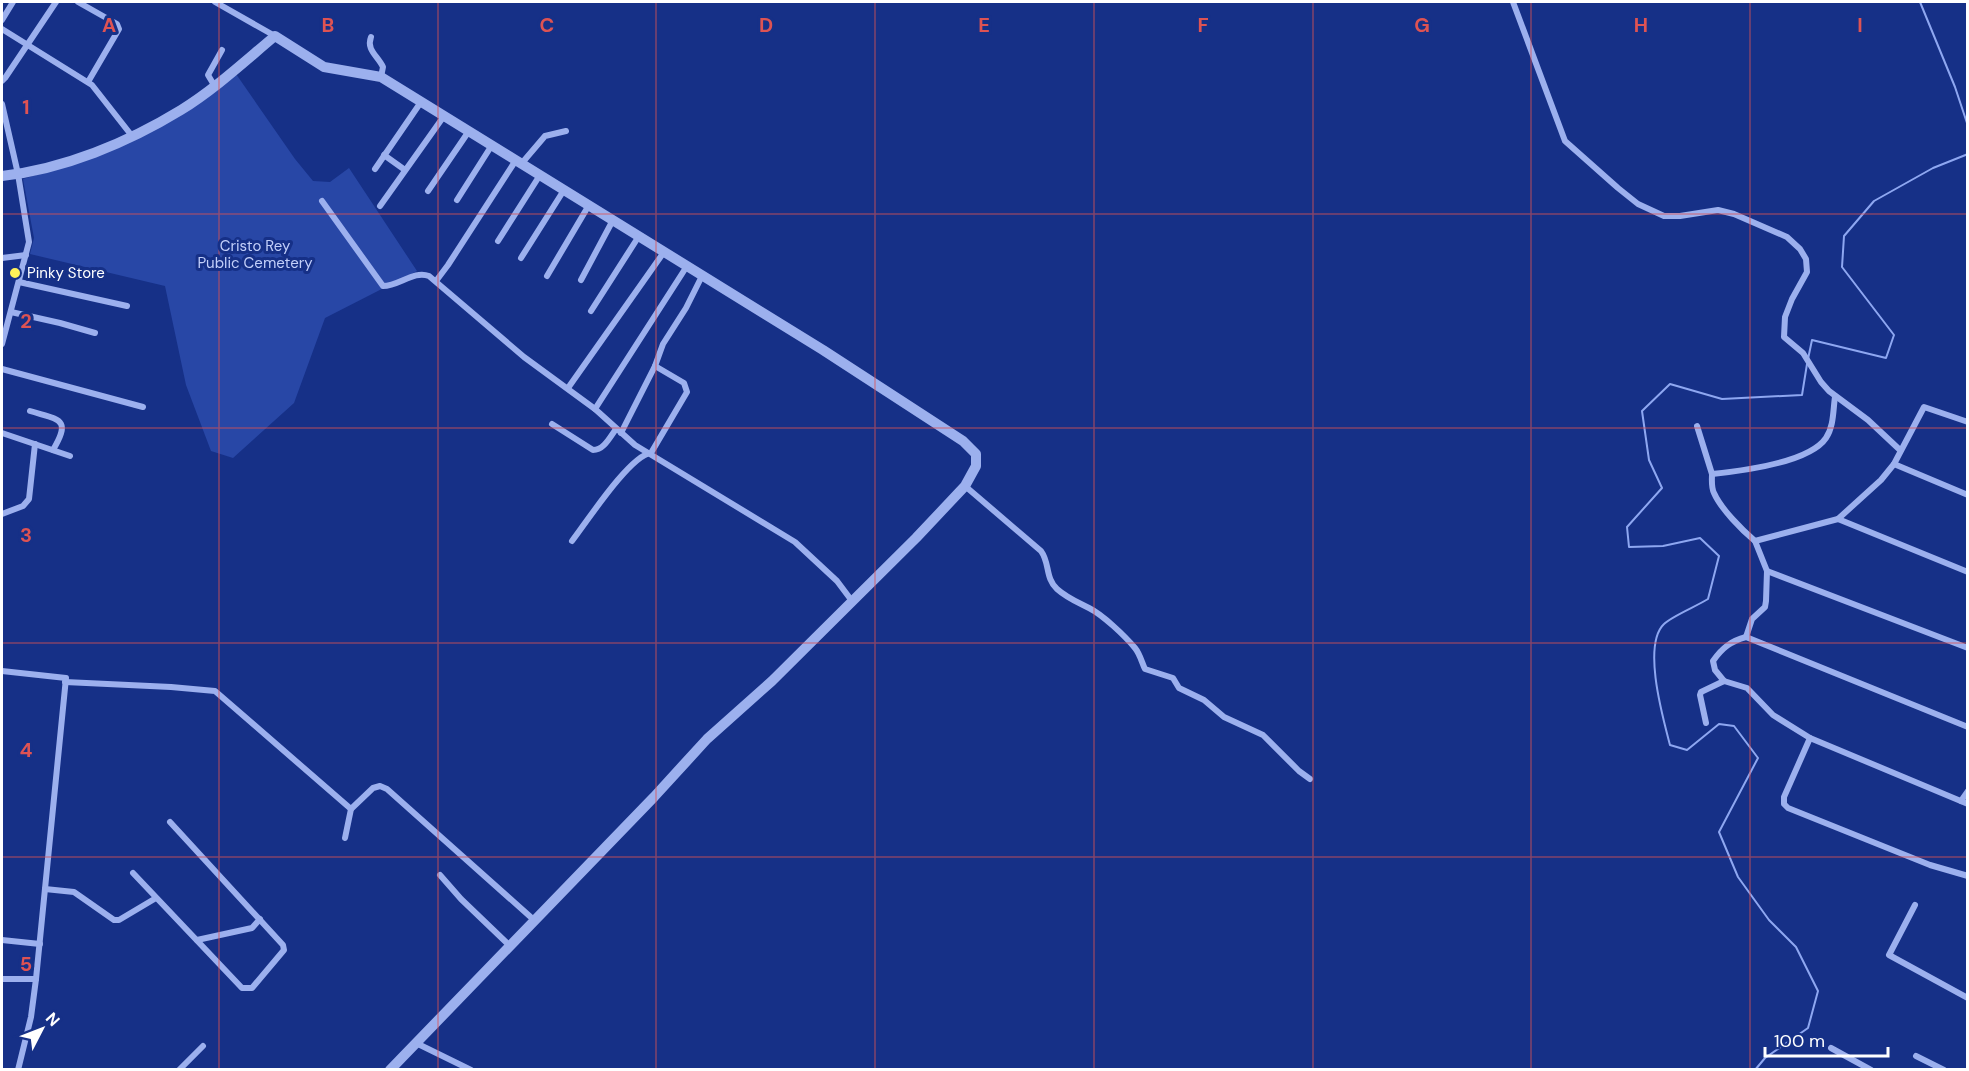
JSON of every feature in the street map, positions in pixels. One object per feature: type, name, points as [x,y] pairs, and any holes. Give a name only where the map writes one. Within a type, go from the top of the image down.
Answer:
[{"type":"street","points":[[2,20],[13,2]]},
{"type":"street","points":[[2,81],[56,2]]},
{"type":"street","points":[[78,2],[117,24],[119,29],[88,82]]},
{"type":"street","points":[[216,2],[324,67],[381,77],[823,350],[968,444],[976,454],[977,462],[965,486],[889,566],[771,681],[707,739],[654,797],[390,1070]]},
{"type":"street","points":[[1513,2],[1565,141],[1618,188],[1638,204],[1664,216],[1718,210],[1734,214],[1787,237],[1800,249],[1807,262],[1806,275],[1790,303],[1783,333],[1787,340],[1803,353],[1821,382],[1835,397],[1868,420],[1900,450]]},
{"type":"street","points":[[2,29],[88,82],[132,136]]},
{"type":"street","points":[[2,176],[69,161],[102,150],[132,136],[182,109],[275,36]]},
{"type":"street","points":[[370,37],[371,51],[383,67],[381,77]]},
{"type":"street","points":[[214,85],[208,73],[222,50]]},
{"type":"street","points":[[375,169],[421,102]]},
{"type":"street","points":[[2,104],[18,174],[29,242],[2,344]]},
{"type":"street","points":[[380,207],[444,116]]},
{"type":"street","points":[[428,190],[469,131]]},
{"type":"street","points":[[435,281],[448,266],[519,162],[545,136],[566,131]]},
{"type":"street","points":[[457,200],[492,145]]},
{"type":"street","points":[[384,155],[405,170]]},
{"type":"street","points":[[498,241],[540,175]]},
{"type":"street","points":[[521,258],[564,189]]},
{"type":"street","points":[[322,201],[383,286],[394,285],[424,274],[435,281],[524,357],[595,409],[640,448],[795,542],[837,581],[852,601]]},
{"type":"street","points":[[547,276],[589,205]]},
{"type":"street","points":[[581,280],[613,220]]},
{"type":"street","points":[[591,311],[639,236]]},
{"type":"street","points":[[568,388],[664,252]]},
{"type":"street","points":[[2,258],[26,255]]},
{"type":"street","points":[[595,409],[687,266]]},
{"type":"street","points":[[552,424],[593,450],[602,448],[618,431],[655,366],[663,344],[686,308],[702,276]]},
{"type":"street","points":[[19,282],[127,306]]},
{"type":"street","points":[[11,312],[95,333]]},
{"type":"street","points":[[572,541],[618,479],[643,456],[651,453],[682,400],[687,388],[681,381],[655,366]]},
{"type":"street","points":[[2,369],[143,407]]},
{"type":"street","points":[[1712,474],[1776,464],[1815,448],[1824,440],[1829,431],[1835,397]]},
{"type":"street","points":[[1755,541],[1838,519],[1881,480],[1894,464],[1924,407],[1968,422]]},
{"type":"street","points":[[30,411],[56,419],[61,423],[62,435],[53,450]]},
{"type":"street","points":[[1697,426],[1712,474],[1712,485],[1716,496],[1738,525],[1755,541],[1767,571],[1765,607],[1752,619],[1746,638]]},
{"type":"street","points":[[2,433],[70,456]]},
{"type":"street","points":[[2,514],[23,506],[29,499],[36,444]]},
{"type":"street","points":[[1894,464],[1968,495]]},
{"type":"street","points":[[965,486],[1041,551],[1046,558],[1048,575],[1054,587],[1069,599],[1091,609],[1115,629],[1136,649],[1145,669],[1173,678],[1179,688],[1204,700],[1224,717],[1263,735],[1310,779]]},
{"type":"street","points":[[1838,519],[1968,572]]},
{"type":"street","points":[[1767,571],[1968,648]]},
{"type":"street","points":[[1968,727],[1746,638],[1732,642],[1713,661],[1715,670],[1724,681],[1747,688],[1773,715],[1810,738],[1968,804]]},
{"type":"street","points":[[2,671],[64,677],[65,682],[36,979],[31,1017],[18,1070]]},
{"type":"street","points":[[1706,723],[1700,695],[1704,689],[1724,681]]},
{"type":"street","points":[[65,682],[215,691],[351,809]]},
{"type":"street","points":[[1810,738],[1784,797],[1784,804],[1788,808],[1930,865],[1968,876]]},
{"type":"street","points":[[345,838],[351,809],[373,788],[380,786],[387,789],[534,920]]},
{"type":"street","points":[[1961,801],[1968,791]]},
{"type":"street","points":[[133,873],[242,988],[252,988],[284,950],[283,945],[260,919],[170,822]]},
{"type":"street","points":[[440,875],[461,899],[509,945]]},
{"type":"street","points":[[45,889],[74,892],[114,920],[119,920],[156,898]]},
{"type":"street","points":[[1915,905],[1889,956],[1968,998]]},
{"type":"street","points":[[196,940],[252,928],[260,919]]},
{"type":"street","points":[[2,940],[40,944]]},
{"type":"street","points":[[2,979],[36,979]]},
{"type":"street","points":[[415,1042],[471,1070]]},
{"type":"street","points":[[179,1070],[203,1046]]},
{"type":"street","points":[[1831,1048],[1871,1070]]},
{"type":"street","points":[[1916,1056],[1944,1070]]},
{"type":"green space","name":"Cristo Rey Public Cemetery","points":[[236,74],[313,181],[330,182],[349,168],[417,271],[325,318],[294,403],[233,458],[211,451],[186,385],[165,286],[30,254],[34,238],[23,179],[92,158]]},
{"type":"waterway","points":[[1920,2],[1955,87],[1968,126]]},
{"type":"waterway","points":[[1808,359],[1812,340],[1886,358],[1894,335],[1842,267],[1844,236],[1874,201],[1933,168],[1968,154]]},
{"type":"waterway","points":[[1755,1070],[1765,1058],[1808,1028],[1818,991],[1796,947],[1769,920],[1738,877],[1719,832],[1758,758],[1734,726],[1719,724],[1687,750],[1670,745],[1659,700],[1654,664],[1658,634],[1664,624],[1708,599],[1719,556],[1700,538],[1663,546],[1629,547],[1627,527],[1662,488],[1649,460],[1642,411],[1670,384],[1722,399],[1802,395],[1807,364]]},
{"type":"place","name":"Pinky Store","points":[[15,273]]}]
